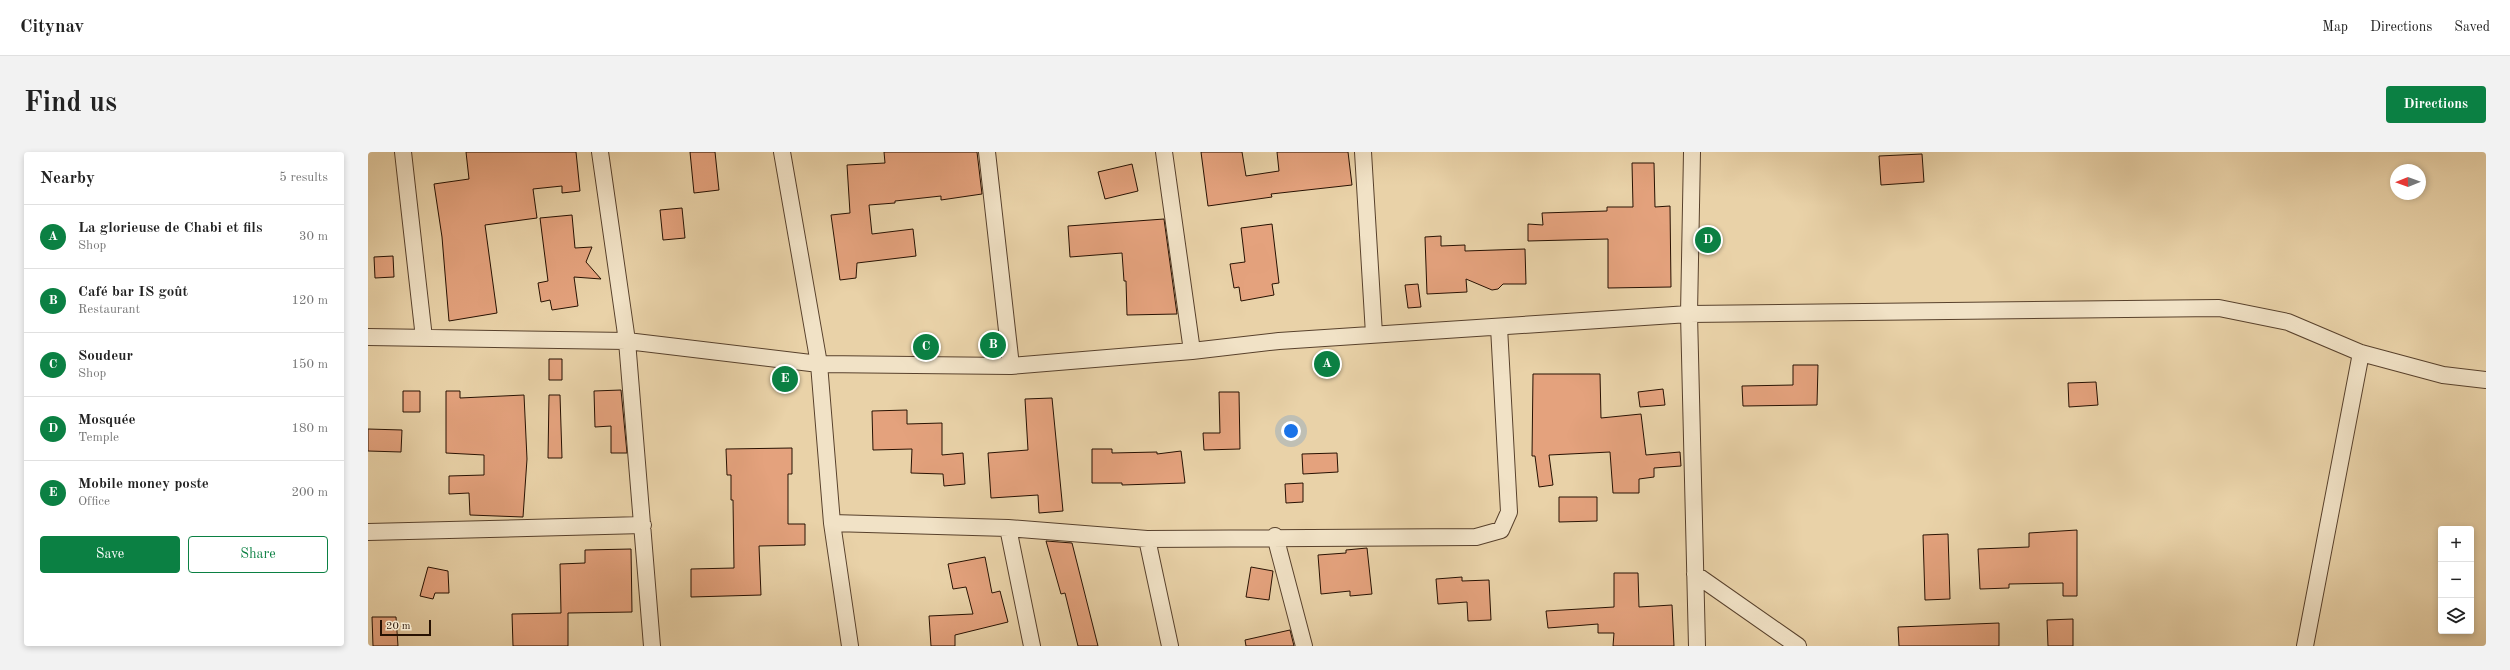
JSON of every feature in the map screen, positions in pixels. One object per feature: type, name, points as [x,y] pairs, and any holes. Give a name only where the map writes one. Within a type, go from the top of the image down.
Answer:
[{"type":"street","points":[[403,152],[424,338]]},
{"type":"street","points":[[600,152],[627,341],[652,646]]},
{"type":"street","points":[[782,152],[819,364],[832,523],[850,646]]},
{"type":"street","points":[[987,152],[1011,366]]},
{"type":"street","points":[[1164,152],[1192,351]]},
{"type":"street","points":[[1363,152],[1374,334]]},
{"type":"street","points":[[1692,152],[1689,314],[1697,646]]},
{"type":"street","points":[[368,337],[627,341],[819,364],[1011,366],[1192,351],[1279,341],[1689,314],[2219,308],[2288,322],[2361,353],[2443,375],[2486,380]]},
{"type":"street","points":[[832,523],[1008,528],[1147,539],[1275,536],[1476,537],[1500,530],[1509,512],[1499,327]]},
{"type":"street","points":[[2305,646],[2361,353]]},
{"type":"street","points":[[368,532],[643,525]]},
{"type":"street","points":[[1008,528],[1032,646]]},
{"type":"street","points":[[1275,536],[1304,646]]},
{"type":"street","points":[[1147,539],[1170,646]]},
{"type":"street","points":[[1695,574],[1798,646]]},
{"type":"building","points":[[466,152],[576,152],[580,191],[562,193],[562,186],[533,189],[537,218],[485,225],[497,313],[449,321],[442,237],[434,184],[469,179]]},
{"type":"building","points":[[690,152],[715,152],[719,190],[694,193]]},
{"type":"building","points":[[884,152],[977,152],[982,194],[941,200],[941,196],[895,201],[895,203],[869,205],[872,234],[913,229],[916,256],[857,263],[856,278],[840,280],[831,215],[850,213],[847,165],[885,163]]},
{"type":"building","points":[[1201,152],[1242,152],[1246,176],[1279,171],[1277,152],[1348,152],[1352,185],[1271,194],[1272,197],[1208,206]]},
{"type":"building","points":[[1922,154],[1924,182],[1881,185],[1879,156]]},
{"type":"building","points":[[1632,163],[1654,163],[1655,207],[1670,206],[1671,287],[1608,288],[1608,239],[1528,241],[1528,224],[1543,225],[1542,213],[1607,211],[1607,207],[1633,207]]},
{"type":"building","points":[[1132,164],[1138,191],[1105,199],[1098,172]]},
{"type":"building","points":[[682,208],[685,238],[663,240],[660,210]]},
{"type":"building","points":[[572,215],[575,248],[592,247],[586,262],[601,279],[574,277],[578,306],[552,310],[550,300],[541,302],[538,283],[548,281],[540,218]]},
{"type":"building","points":[[1164,219],[1177,314],[1127,315],[1126,281],[1124,281],[1122,253],[1070,257],[1068,226]]},
{"type":"building","points":[[1272,224],[1279,283],[1272,284],[1274,295],[1241,301],[1239,287],[1234,288],[1230,264],[1245,262],[1241,228]]},
{"type":"building","points":[[1441,236],[1441,246],[1465,245],[1465,251],[1525,249],[1526,284],[1503,284],[1498,289],[1492,290],[1466,279],[1467,292],[1427,294],[1425,237]]},
{"type":"building","points":[[393,256],[394,277],[375,278],[374,257]]},
{"type":"building","points":[[1418,284],[1421,307],[1408,308],[1405,285]]},
{"type":"building","points":[[549,359],[562,359],[562,380],[549,380]]},
{"type":"building","points":[[1793,365],[1818,365],[1817,405],[1743,406],[1742,386],[1793,385]]},
{"type":"building","points":[[1533,374],[1600,374],[1601,418],[1641,414],[1646,455],[1680,452],[1681,466],[1654,468],[1654,477],[1639,479],[1639,493],[1613,493],[1610,452],[1549,455],[1553,485],[1539,487],[1535,456],[1532,456]]},
{"type":"building","points":[[2096,382],[2098,405],[2069,407],[2068,383]]},
{"type":"building","points":[[1663,389],[1665,405],[1640,407],[1638,392]]},
{"type":"building","points":[[621,390],[627,453],[611,453],[611,426],[595,427],[594,391]]},
{"type":"building","points":[[403,391],[420,391],[420,412],[403,412]]},
{"type":"building","points":[[446,391],[460,391],[460,398],[524,395],[527,459],[523,517],[470,515],[469,493],[449,494],[449,476],[484,475],[484,455],[446,453]]},
{"type":"building","points":[[1219,392],[1239,392],[1240,449],[1204,450],[1203,433],[1220,433]]},
{"type":"building","points":[[549,395],[560,395],[562,458],[548,458]]},
{"type":"building","points":[[1052,398],[1063,511],[1039,513],[1038,495],[991,498],[988,453],[1028,450],[1025,399]]},
{"type":"building","points":[[907,410],[907,424],[942,423],[942,455],[963,453],[965,484],[944,486],[943,474],[911,473],[912,449],[873,450],[872,411]]},
{"type":"building","points":[[368,429],[402,430],[401,452],[368,451]]},
{"type":"building","points":[[792,448],[792,474],[788,474],[788,524],[805,524],[805,545],[759,546],[761,595],[691,597],[691,569],[734,568],[733,500],[731,500],[731,475],[727,475],[726,449]]},
{"type":"building","points":[[1092,449],[1112,449],[1112,453],[1157,452],[1157,454],[1181,451],[1185,483],[1122,485],[1122,483],[1092,483]]},
{"type":"building","points":[[1337,453],[1338,472],[1303,474],[1302,454]]},
{"type":"building","points":[[1303,483],[1303,502],[1286,503],[1285,484]]},
{"type":"building","points":[[1559,497],[1597,497],[1597,521],[1559,522]]},
{"type":"building","points":[[2077,530],[2077,596],[2063,596],[2063,583],[2009,584],[2009,588],[1980,589],[1978,549],[2029,547],[2029,533]]},
{"type":"building","points":[[1948,534],[1950,599],[1925,600],[1923,535]]},
{"type":"building","points":[[1046,541],[1072,543],[1098,646],[1078,646],[1065,593],[1061,594]]},
{"type":"building","points":[[1367,548],[1372,594],[1350,596],[1350,591],[1321,594],[1318,555],[1346,553],[1346,550]]},
{"type":"building","points":[[631,549],[632,612],[568,613],[568,646],[513,646],[512,614],[561,613],[560,564],[585,563],[585,550]]},
{"type":"building","points":[[985,557],[992,593],[1000,591],[1008,622],[955,635],[955,646],[931,646],[929,616],[973,614],[966,587],[953,589],[948,564]]},
{"type":"building","points":[[428,567],[448,571],[449,593],[435,593],[433,599],[420,596]]},
{"type":"building","points":[[1251,567],[1273,571],[1269,600],[1246,597]]},
{"type":"building","points":[[1614,573],[1638,573],[1639,607],[1672,605],[1674,646],[1613,646],[1614,633],[1598,633],[1598,624],[1548,628],[1546,611],[1614,607]]},
{"type":"building","points":[[1462,577],[1462,581],[1489,580],[1491,620],[1468,621],[1467,602],[1438,604],[1436,579]]},
{"type":"building","points":[[372,617],[396,617],[398,646],[373,646]]},
{"type":"building","points":[[2073,619],[2073,646],[2048,646],[2047,620]]},
{"type":"building","points":[[1999,623],[1999,646],[1899,646],[1898,627]]},
{"type":"building","points":[[1290,630],[1294,646],[1246,646],[1245,640]]},
{"type":"place","name":"Mosquée","points":[[1708,240]]},
{"type":"place","name":"Café bar IS goût","points":[[993,345]]},
{"type":"place","name":"Soudeur","points":[[926,347]]},
{"type":"place","name":"La glorieuse de Chabi et fils","points":[[1327,364]]},
{"type":"place","name":"Mobile money poste","points":[[785,379]]}]
